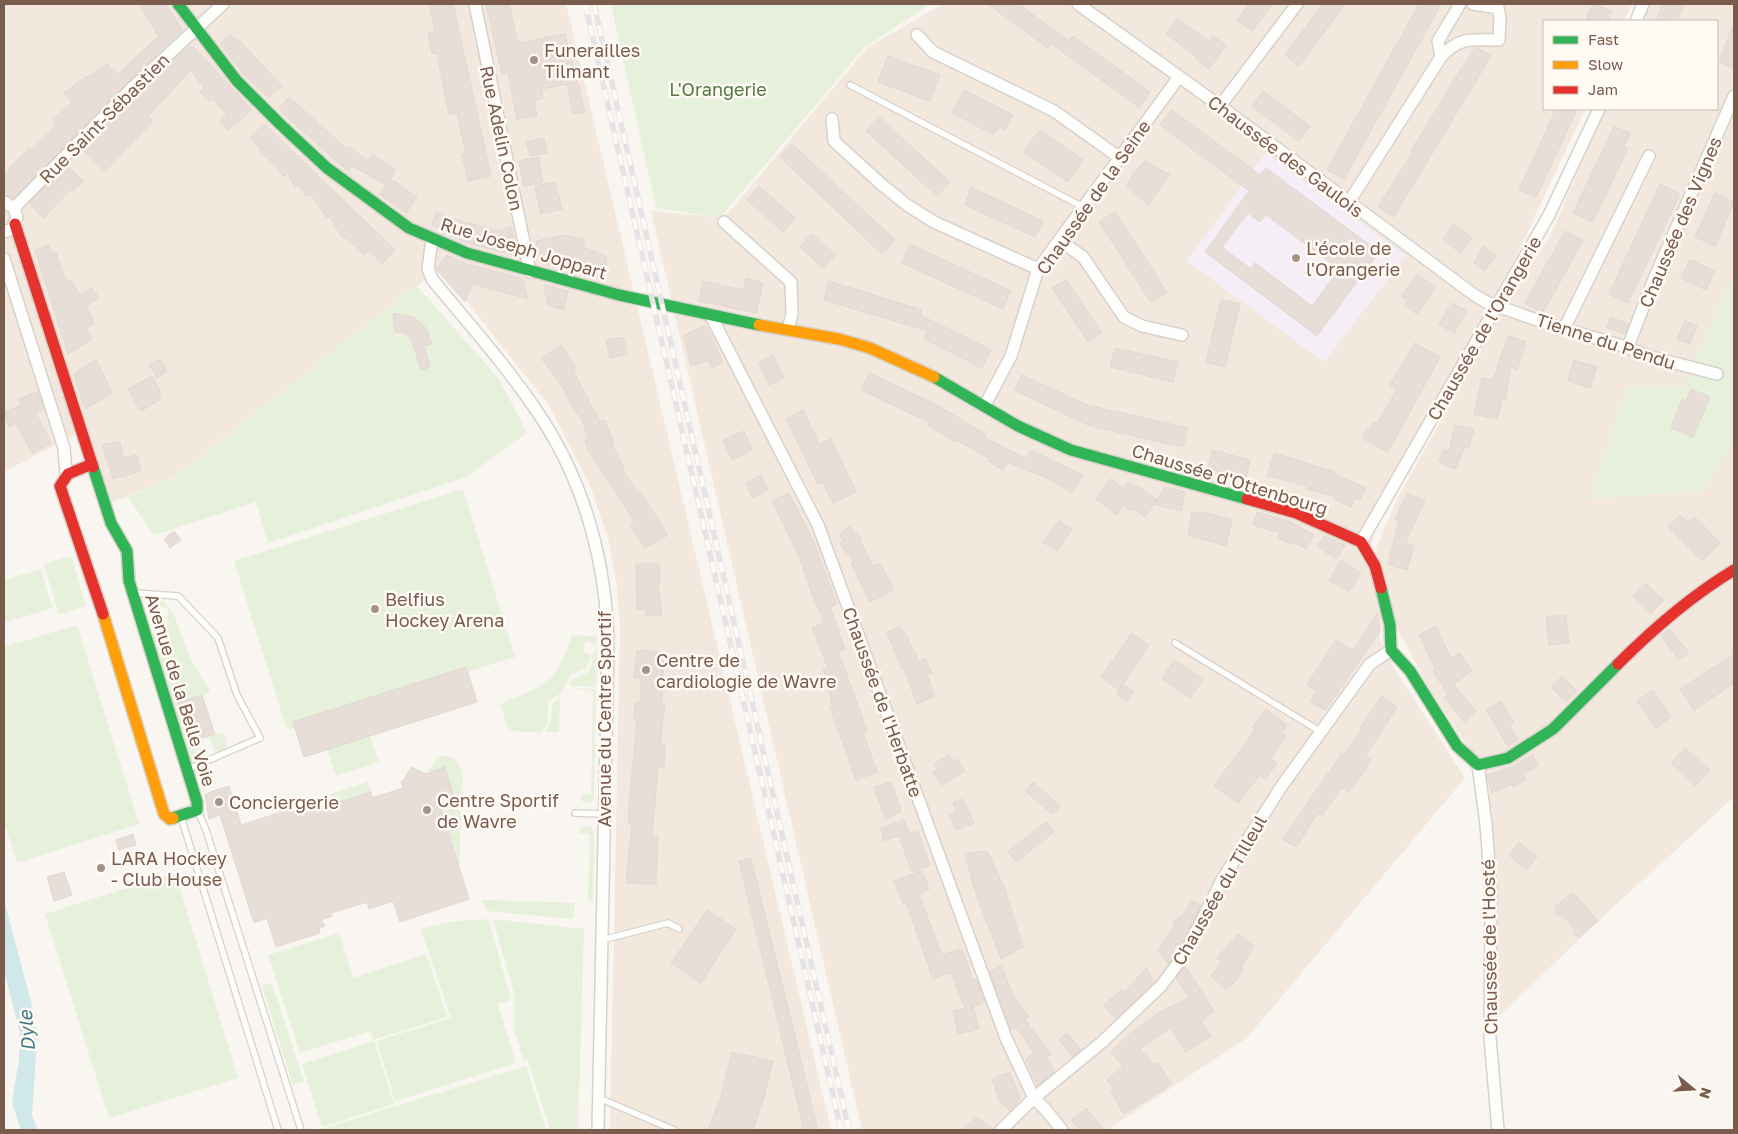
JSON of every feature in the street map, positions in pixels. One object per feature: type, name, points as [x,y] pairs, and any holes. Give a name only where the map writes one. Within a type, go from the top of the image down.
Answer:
[{"type":"street","name":"Rue Joseph Joppart","points":[[178,4],[195,30],[237,81],[327,168],[409,228],[467,253],[530,272],[618,295],[711,316]]},
{"type":"street","name":"Rue Saint-Sébastien","points":[[9,205],[222,4]]},
{"type":"street","name":"Rue Adelin Colon","points":[[475,4],[530,272]]},
{"type":"street","name":"Chaussée des Gaulois","points":[[1078,4],[1220,106],[1473,294],[1496,306]]},
{"type":"street","points":[[1220,106],[1297,4]]},
{"type":"street","points":[[1441,58],[1438,41],[1460,4]]},
{"type":"street","points":[[1349,202],[1449,48],[1461,41],[1471,39],[1499,40],[1498,8],[1472,4]]},
{"type":"street","points":[[1636,20],[1643,4]]},
{"type":"street","points":[[917,35],[933,52],[1054,111],[1120,158]]},
{"type":"street","name":"Chaussée de la Seine","points":[[985,406],[1011,356],[1038,269],[1179,77]]},
{"type":"street","name":"Chaussée des Vignes","points":[[1626,347],[1629,344],[1654,280],[1734,96]]},
{"type":"street","name":"Chaussée de l'Orangerie","points":[[1361,542],[1549,215],[1599,110]]},
{"type":"street","points":[[832,119],[834,141],[907,205],[934,222],[1038,269]]},
{"type":"street","points":[[1564,329],[1649,156]]},
{"type":"street","points":[[4,232],[12,229],[16,224],[16,212],[9,205]]},
{"type":"street","points":[[724,222],[791,282],[792,314],[788,329]]},
{"type":"street","name":"Avenue de la Belle Voie","points":[[16,224],[112,530],[125,546],[128,553],[126,571],[187,770],[197,810],[181,817]]},
{"type":"street","name":"Avenue du Centre Sportif","points":[[432,239],[428,269],[432,279],[537,411],[578,490],[596,542],[608,627],[598,1130]]},
{"type":"street","points":[[1059,240],[1083,257],[1124,317],[1142,326],[1182,335]]},
{"type":"street","points":[[4,259],[64,448],[66,473]]},
{"type":"street","name":"Tienne du Pendu","points":[[1496,306],[1626,347],[1648,356],[1717,374]]},
{"type":"street","name":"Chaussée d'Ottenbourg","points":[[711,316],[840,339],[870,348],[913,366],[1034,434],[1071,450],[1296,513],[1361,542]]},
{"type":"street","name":"Chaussée de l'Herbatte","points":[[711,316],[818,525],[999,1019],[1034,1098],[1062,1130]]},
{"type":"street","points":[[92,464],[66,473],[61,479],[60,486],[122,672],[164,814],[170,819],[181,817]]},
{"type":"street","points":[[1361,542],[1375,566],[1390,625],[1391,650],[1410,671],[1457,746],[1478,765],[1508,758],[1553,730],[1650,633],[1706,587],[1734,570]]},
{"type":"street","name":"Chaussée du Tilleul","points":[[1001,1130],[1034,1098],[1068,1072],[1139,1009],[1173,971],[1198,933],[1222,880],[1249,835],[1370,664],[1391,650]]},
{"type":"street","name":"Chaussée de l'Hosté","points":[[1478,765],[1486,824],[1491,890],[1490,1038],[1498,1130]]},
{"type":"lane","points":[[850,85],[1082,207]]},
{"type":"lane","points":[[132,593],[178,596],[218,638],[237,695],[260,738],[187,770]]},
{"type":"lane","points":[[1176,643],[1321,732]]},
{"type":"lane","points":[[197,810],[206,830],[301,1130]]},
{"type":"lane","points":[[575,814],[604,814]]},
{"type":"lane","points":[[181,817],[278,1130]]},
{"type":"lane","points":[[601,940],[668,923],[678,929]]},
{"type":"lane","points":[[599,1098],[674,1130]]},
{"type":"shaded area","points":[[4,4],[566,4],[831,1130],[610,1130],[620,626],[616,579],[608,538],[590,485],[548,404],[440,268],[175,477],[108,504],[84,430],[4,472]]},
{"type":"shaded area","points":[[936,4],[1632,4],[1624,20],[1543,20],[1543,110],[1585,110],[1486,321],[1376,519],[1370,558],[1382,618],[1379,638],[1394,668],[1465,778],[1247,1038],[1107,1130],[862,1130],[651,211],[724,218],[868,47],[938,7]]},
{"type":"shaded area","points":[[1651,4],[1734,4],[1734,797],[1611,909],[1497,1018],[1496,883],[1474,756],[1429,688],[1397,628],[1376,548],[1400,494],[1492,328],[1550,236],[1605,110],[1718,110],[1718,20],[1643,20]]},
{"type":"shaded area","name":"L'école de l'Orangerie","points":[[1266,153],[1406,256],[1324,362],[1187,261]]},
{"type":"green space","name":"L'Orangerie","points":[[611,4],[930,4],[864,48],[720,218],[656,208]]},
{"type":"green space","points":[[1734,272],[1734,440],[1701,491],[1590,499],[1627,387],[1684,388]]},
{"type":"green space","points":[[416,285],[499,379],[527,433],[464,478],[268,543],[256,502],[154,535],[128,497],[176,477]]},
{"type":"green space","name":"Belfius Hockey Arena","points":[[463,489],[515,657],[287,730],[234,561]]},
{"type":"green space","points":[[71,556],[86,606],[59,614],[44,564]]},
{"type":"green space","points":[[41,569],[52,608],[4,623],[4,580]]},
{"type":"green space","points":[[157,598],[170,609],[178,624],[191,660],[211,692],[178,703],[191,742],[198,740],[202,753],[200,759],[191,762],[152,634],[167,632],[168,608],[155,606]]},
{"type":"green space","points":[[77,625],[139,824],[17,863],[4,821],[4,647]]},
{"type":"green space","points":[[572,635],[596,636],[597,646],[589,641],[585,642],[583,652],[591,655],[586,668],[570,675],[561,693],[548,702],[548,723],[541,732],[509,731],[500,704],[528,692],[547,681],[561,664]]},
{"type":"green space","points":[[595,649],[597,649],[596,687],[571,686],[569,682],[586,674],[590,669]]},
{"type":"green space","points":[[571,688],[596,689],[594,800],[587,804],[582,801],[581,795],[591,794],[593,691]]},
{"type":"green space","points":[[560,697],[559,732],[546,732],[551,721],[552,704]]},
{"type":"green space","points":[[223,732],[227,741],[226,748],[215,752],[209,736]]},
{"type":"green space","points":[[370,735],[379,762],[336,776],[327,749]]},
{"type":"green space","points":[[448,756],[453,758],[460,767],[463,779],[461,791],[459,797],[439,803],[437,799],[453,794],[445,768],[429,773],[428,770],[439,757]]},
{"type":"green space","points":[[368,782],[371,792],[313,810],[310,801]]},
{"type":"green space","points":[[455,808],[461,812],[459,867],[441,812]]},
{"type":"green space","points":[[582,827],[591,827],[594,835],[593,899],[591,902],[588,900],[590,834],[579,833]]},
{"type":"green space","points":[[175,873],[238,1078],[109,1118],[45,914]]},
{"type":"green space","points":[[482,900],[575,903],[573,919],[487,911]]},
{"type":"green space","points":[[484,919],[489,921],[511,1000],[498,1004],[516,1063],[395,1101],[377,1041],[451,1018],[421,929],[449,922]]},
{"type":"green space","points":[[493,919],[584,929],[578,1130],[550,1130],[528,1060],[524,1061],[514,1029],[515,996]]},
{"type":"green space","points":[[339,933],[353,978],[426,954],[447,1017],[373,1040],[370,1031],[300,1053],[268,955]]},
{"type":"green space","points":[[272,983],[304,1082],[293,1085],[262,986]]},
{"type":"green space","points":[[374,1041],[394,1104],[322,1127],[302,1064]]},
{"type":"green space","points":[[526,1066],[546,1130],[318,1130]]},
{"type":"water","name":"Dyle","points":[[4,900],[31,1002],[37,1040],[32,1116],[38,1130],[21,1130],[12,1102],[19,1060],[20,1033],[4,971]]},
{"type":"building","points":[[139,4],[166,4],[182,30],[19,193],[13,197],[4,195],[4,174],[29,148],[31,150],[50,132],[56,125],[52,120],[72,102],[64,93],[86,76],[87,78],[107,64],[117,75],[159,36]]},
{"type":"building","points":[[429,4],[453,4],[491,176],[468,181],[462,154],[466,154],[457,113],[449,115],[437,53],[432,54],[428,33],[435,32]]},
{"type":"building","points":[[486,4],[509,4],[518,43],[565,34],[585,112],[573,114],[567,84],[542,89],[543,98],[534,100],[537,116],[517,119],[508,73],[502,74]]},
{"type":"building","points":[[988,4],[1018,4],[1069,41],[1073,36],[1150,92],[1140,108],[1052,44],[1048,48]]},
{"type":"building","points":[[1249,4],[1273,4],[1252,31],[1237,20]]},
{"type":"building","points":[[1323,4],[1345,4],[1299,66],[1285,55]]},
{"type":"building","points":[[1419,4],[1441,4],[1344,179],[1327,170]]},
{"type":"building","points":[[1593,4],[1612,11],[1608,20],[1585,20]]},
{"type":"building","points":[[1663,4],[1684,4],[1677,20],[1656,20]]},
{"type":"building","points":[[1177,19],[1209,41],[1213,36],[1226,45],[1209,69],[1196,60],[1197,57],[1166,34]]},
{"type":"building","points":[[1734,26],[1734,68],[1719,62]]},
{"type":"building","points":[[230,34],[237,41],[238,39],[282,86],[268,97],[244,74],[220,44]]},
{"type":"building","points":[[194,47],[252,110],[228,130],[220,121],[227,114],[212,99],[209,101],[200,92],[204,88],[191,70],[148,116],[153,121],[105,171],[82,149],[137,93],[187,48]]},
{"type":"building","points":[[1476,47],[1491,56],[1394,217],[1378,207],[1413,152],[1411,150],[1445,94]]},
{"type":"building","points":[[888,56],[940,75],[930,101],[878,82]]},
{"type":"building","points":[[964,90],[1013,115],[1005,130],[1000,127],[993,134],[952,113]]},
{"type":"building","points":[[1263,91],[1310,126],[1299,141],[1252,107]]},
{"type":"building","points":[[289,97],[348,150],[350,147],[368,161],[373,155],[396,170],[391,179],[417,197],[406,213],[379,194],[386,185],[353,166],[348,171],[288,118],[279,108]]},
{"type":"building","points":[[1172,110],[1260,175],[1266,168],[1379,252],[1317,336],[1205,252],[1249,191],[1160,125]],"holes":[[[1248,213],[1260,222],[1266,215],[1339,269],[1312,306],[1255,263],[1251,269],[1222,247]]]},
{"type":"building","points":[[1556,110],[1576,112],[1536,197],[1519,190]]},
{"type":"building","points":[[879,117],[950,182],[937,196],[866,131]]},
{"type":"building","points":[[264,124],[395,250],[382,264],[369,250],[364,255],[345,237],[343,238],[330,217],[327,218],[311,194],[306,197],[299,185],[295,187],[288,174],[283,176],[278,167],[259,151],[261,149],[250,138]]},
{"type":"building","points":[[1614,127],[1630,133],[1624,146],[1628,148],[1593,222],[1573,213]]},
{"type":"building","points":[[1040,130],[1083,160],[1068,182],[1023,152]]},
{"type":"building","points":[[544,138],[547,153],[530,156],[526,142]]},
{"type":"building","points":[[792,144],[895,240],[882,254],[780,157]]},
{"type":"building","points":[[538,157],[543,182],[524,186],[519,161]]},
{"type":"building","points":[[1145,161],[1170,175],[1148,205],[1127,186],[1134,172]]},
{"type":"building","points":[[67,165],[83,181],[73,191],[71,189],[43,218],[29,203]]},
{"type":"building","points":[[555,182],[562,209],[541,214],[535,186]]},
{"type":"building","points":[[1660,184],[1680,194],[1628,303],[1609,294]]},
{"type":"building","points":[[759,186],[795,218],[783,232],[747,200]]},
{"type":"building","points":[[971,187],[1043,221],[1035,237],[965,205]]},
{"type":"building","points":[[1715,193],[1734,202],[1715,246],[1695,237]]},
{"type":"building","points":[[436,211],[453,219],[498,231],[511,227],[517,252],[513,255],[470,244],[439,230],[439,228],[432,225]]},
{"type":"building","points":[[1115,212],[1167,292],[1151,302],[1099,222]]},
{"type":"building","points":[[1453,224],[1472,238],[1461,253],[1443,240]]},
{"type":"building","points":[[1565,231],[1583,240],[1543,313],[1525,303]]},
{"type":"building","points":[[811,234],[836,255],[823,268],[800,247]]},
{"type":"building","points":[[565,235],[585,240],[583,247],[606,256],[607,262],[603,279],[543,264],[539,259],[536,241]]},
{"type":"building","points":[[910,244],[1011,291],[1003,309],[902,263]]},
{"type":"building","points":[[49,245],[51,253],[56,252],[66,283],[71,280],[80,295],[92,288],[99,298],[86,306],[94,323],[86,328],[92,339],[68,354],[35,250]]},
{"type":"building","points":[[1483,246],[1496,256],[1484,271],[1474,263]]},
{"type":"building","points":[[447,255],[464,263],[523,279],[528,299],[472,284],[465,302],[436,269]]},
{"type":"building","points":[[1690,260],[1715,271],[1706,290],[1681,278]]},
{"type":"building","points":[[1417,274],[1436,287],[1417,314],[1404,305],[1408,301],[1401,296]]},
{"type":"building","points":[[746,278],[763,283],[756,313],[699,301],[703,281],[743,290]]},
{"type":"building","points":[[1066,280],[1102,333],[1088,342],[1052,288]]},
{"type":"building","points":[[829,281],[922,310],[920,315],[991,350],[982,368],[924,339],[928,331],[824,300]]},
{"type":"building","points":[[544,285],[568,291],[563,310],[548,305]]},
{"type":"building","points":[[1221,300],[1240,304],[1225,367],[1206,362]]},
{"type":"building","points":[[1452,303],[1466,311],[1454,333],[1439,324]]},
{"type":"building","points":[[393,313],[413,317],[426,328],[432,344],[424,346],[430,367],[421,370],[411,338],[405,333],[395,332]]},
{"type":"building","points":[[1610,317],[1629,324],[1625,334],[1607,328]]},
{"type":"building","points":[[1685,321],[1697,326],[1690,344],[1677,339]]},
{"type":"building","points":[[702,326],[707,328],[723,362],[712,368],[708,360],[691,366],[684,336]]},
{"type":"building","points":[[1508,336],[1526,342],[1517,369],[1511,367],[1505,400],[1502,399],[1497,419],[1474,414],[1482,378],[1493,380]]},
{"type":"building","points":[[623,337],[627,354],[610,358],[606,340]]},
{"type":"building","points":[[1415,343],[1440,357],[1388,452],[1362,438],[1367,428],[1370,430],[1374,422],[1377,424],[1397,389],[1390,385]]},
{"type":"building","points":[[561,345],[576,368],[573,370],[600,422],[605,420],[614,444],[611,444],[624,468],[622,469],[638,494],[640,492],[668,535],[645,548],[631,526],[635,524],[623,503],[589,452],[585,440],[589,439],[579,413],[577,414],[565,394],[567,393],[541,358]]},
{"type":"building","points":[[1115,348],[1178,362],[1173,382],[1110,367]]},
{"type":"building","points":[[773,355],[784,378],[769,385],[758,362]]},
{"type":"building","points":[[96,359],[112,393],[85,409],[74,374]]},
{"type":"building","points":[[160,359],[167,371],[157,378],[149,365]]},
{"type":"building","points":[[1574,360],[1597,367],[1590,388],[1568,381]]},
{"type":"building","points":[[869,373],[935,404],[985,434],[984,437],[1027,459],[1030,450],[1083,475],[1072,493],[1049,479],[1007,462],[1003,470],[988,461],[990,459],[927,425],[929,422],[861,390]]},
{"type":"building","points":[[1022,375],[1087,405],[1188,428],[1183,447],[1090,426],[1014,390]]},
{"type":"building","points":[[152,376],[161,392],[158,393],[161,399],[141,411],[128,389]]},
{"type":"building","points":[[1691,389],[1710,397],[1693,437],[1671,428],[1682,399],[1686,401]]},
{"type":"building","points":[[38,391],[44,410],[36,414],[51,443],[32,453],[16,423],[9,427],[4,412],[21,406],[19,399]]},
{"type":"building","points":[[803,410],[819,444],[831,439],[856,492],[833,503],[823,482],[818,484],[786,419]]},
{"type":"building","points":[[1455,425],[1474,429],[1469,448],[1465,447],[1455,469],[1438,462],[1444,449],[1449,452]]},
{"type":"building","points":[[744,431],[752,450],[732,460],[723,440]]},
{"type":"building","points":[[120,442],[124,458],[137,455],[141,471],[113,479],[102,445]]},
{"type":"building","points":[[1213,450],[1250,460],[1246,478],[1208,469]]},
{"type":"building","points":[[1274,453],[1335,472],[1334,474],[1366,488],[1360,500],[1355,498],[1351,507],[1335,500],[1336,497],[1307,489],[1308,486],[1267,476]]},
{"type":"building","points":[[761,475],[768,490],[752,498],[746,483]]},
{"type":"building","points":[[1110,479],[1123,488],[1128,482],[1135,487],[1136,485],[1157,500],[1145,517],[1134,509],[1132,511],[1123,506],[1117,515],[1096,499]]},
{"type":"building","points":[[1165,487],[1185,492],[1181,511],[1154,504]]},
{"type":"building","points":[[789,493],[813,540],[837,604],[830,607],[845,649],[838,651],[867,731],[863,732],[877,772],[856,780],[830,707],[833,706],[826,685],[829,683],[823,669],[828,668],[812,627],[825,623],[812,594],[799,556],[772,501]]},
{"type":"building","points":[[1407,493],[1425,501],[1405,543],[1414,546],[1407,570],[1388,564],[1399,521],[1395,520]]},
{"type":"building","points":[[1192,512],[1204,514],[1205,512],[1232,520],[1226,546],[1188,535]]},
{"type":"building","points":[[1257,512],[1289,521],[1314,535],[1306,549],[1292,541],[1291,545],[1278,537],[1280,533],[1253,525]]},
{"type":"building","points":[[1680,515],[1688,522],[1695,517],[1720,543],[1702,561],[1668,527]]},
{"type":"building","points":[[1059,521],[1072,529],[1057,551],[1043,542]]},
{"type":"building","points":[[849,526],[862,539],[860,541],[873,566],[880,563],[894,590],[870,602],[851,563],[854,562],[840,544],[843,540],[839,536]]},
{"type":"building","points":[[174,531],[181,540],[170,548],[164,539]]},
{"type":"building","points":[[1324,536],[1345,545],[1336,559],[1317,546]]},
{"type":"building","points":[[1341,560],[1361,573],[1349,591],[1329,581]]},
{"type":"building","points":[[636,564],[659,564],[660,583],[658,583],[662,615],[646,616],[645,609],[637,609]]},
{"type":"building","points":[[1645,583],[1664,600],[1651,613],[1633,596]]},
{"type":"building","points":[[1377,613],[1380,631],[1332,701],[1325,710],[1310,702],[1316,691],[1307,685],[1336,640],[1353,651]]},
{"type":"building","points":[[1566,615],[1569,643],[1549,645],[1546,617]]},
{"type":"building","points":[[1436,626],[1451,659],[1460,653],[1472,671],[1453,684],[1476,711],[1465,723],[1444,697],[1448,694],[1433,672],[1436,670],[1419,635]]},
{"type":"building","points":[[899,627],[906,635],[919,661],[925,658],[932,673],[927,674],[934,696],[917,704],[904,668],[902,669],[887,632]]},
{"type":"building","points":[[1670,629],[1689,653],[1679,660],[1661,636]]},
{"type":"building","points":[[1132,633],[1149,645],[1119,690],[1101,677]]},
{"type":"building","points":[[637,650],[664,652],[662,705],[665,705],[660,744],[665,744],[664,767],[658,766],[652,836],[658,836],[656,884],[626,883],[632,824],[629,824],[629,806],[637,721],[633,719],[636,702],[641,702],[641,678],[634,678]]},
{"type":"building","points":[[1734,654],[1734,683],[1694,710],[1680,689]]},
{"type":"building","points":[[1174,660],[1203,679],[1190,698],[1162,679]]},
{"type":"building","points":[[466,667],[477,702],[304,757],[293,722]]},
{"type":"building","points":[[1562,676],[1577,691],[1566,702],[1551,687]]},
{"type":"building","points":[[1123,684],[1134,691],[1127,701],[1117,694]]},
{"type":"building","points":[[1653,690],[1671,717],[1656,728],[1637,701]]},
{"type":"building","points":[[202,695],[215,734],[191,742],[178,703]]},
{"type":"building","points":[[1382,696],[1397,707],[1365,756],[1371,760],[1366,766],[1368,767],[1348,792],[1342,788],[1322,815],[1318,813],[1296,847],[1283,839],[1342,753],[1344,755],[1362,729],[1360,728]]},
{"type":"building","points":[[1501,701],[1514,723],[1509,726],[1518,740],[1508,746],[1486,710]]},
{"type":"building","points":[[1266,709],[1287,725],[1282,733],[1286,736],[1271,758],[1277,763],[1266,779],[1260,775],[1238,803],[1214,786],[1255,730],[1252,728]]},
{"type":"building","points":[[1685,748],[1710,770],[1695,786],[1671,763]]},
{"type":"building","points":[[1533,754],[1538,766],[1523,774],[1526,780],[1513,787],[1512,784],[1492,793],[1487,775],[1513,767]]},
{"type":"building","points":[[949,755],[954,762],[957,759],[965,771],[942,785],[933,772],[937,770],[934,764]]},
{"type":"building","points":[[411,767],[426,774],[445,767],[453,794],[438,799],[469,899],[400,922],[393,901],[369,909],[367,902],[331,913],[332,916],[322,920],[325,926],[319,928],[320,933],[276,947],[267,918],[254,923],[220,815],[209,819],[205,794],[229,786],[241,825],[300,806],[303,814],[371,792],[372,798],[403,788],[401,781],[404,780]]},
{"type":"building","points":[[891,782],[901,811],[886,820],[874,787]]},
{"type":"building","points":[[1033,782],[1060,806],[1053,814],[1025,791]]},
{"type":"building","points":[[963,799],[974,823],[955,830],[950,815],[956,813],[953,803]]},
{"type":"building","points":[[904,820],[910,834],[918,831],[930,866],[912,872],[899,836],[884,841],[881,828]]},
{"type":"building","points":[[1046,822],[1054,832],[1016,862],[1008,851]]},
{"type":"building","points":[[133,834],[136,845],[119,850],[116,840]]},
{"type":"building","points":[[1519,842],[1537,857],[1527,870],[1509,855]]},
{"type":"building","points":[[987,851],[1004,887],[1023,947],[1001,959],[976,894],[965,854]]},
{"type":"building","points":[[751,858],[818,1130],[804,1130],[739,861]]},
{"type":"building","points":[[922,871],[929,889],[919,895],[942,955],[962,949],[973,980],[976,979],[985,1002],[973,1006],[979,1029],[958,1034],[953,1011],[965,1008],[951,972],[933,979],[906,902],[903,904],[894,881]]},
{"type":"building","points":[[64,872],[72,895],[54,901],[47,877]]},
{"type":"building","points":[[1573,892],[1598,921],[1579,937],[1574,934],[1573,927],[1563,916],[1556,914],[1555,907]]},
{"type":"building","points":[[1192,901],[1201,905],[1179,950],[1170,943],[1176,953],[1168,964],[1158,950],[1175,925],[1173,922],[1182,916]]},
{"type":"building","points":[[707,910],[736,929],[701,983],[671,963]]},
{"type":"building","points":[[1238,934],[1254,946],[1241,967],[1243,968],[1237,980],[1226,989],[1211,976],[1222,962],[1217,958]]},
{"type":"building","points":[[1001,966],[1015,999],[1029,1017],[1025,1020],[1051,1054],[1047,1058],[1054,1072],[1038,1085],[1026,1059],[1034,1053],[1016,1027],[1011,1029],[990,972]]},
{"type":"building","points":[[1185,966],[1214,1011],[1201,1021],[1211,1036],[1186,1052],[1170,1028],[1140,1049],[1154,1065],[1158,1063],[1172,1084],[1124,1114],[1111,1092],[1115,1090],[1107,1080],[1123,1066],[1111,1052],[1131,1033],[1160,1012],[1189,998],[1176,978]]},
{"type":"building","points":[[1146,968],[1154,982],[1116,1019],[1103,1005],[1122,990],[1124,993]]},
{"type":"building","points":[[1067,1033],[1081,1050],[1073,1057],[1059,1040]]},
{"type":"building","points":[[732,1052],[773,1061],[764,1097],[753,1130],[708,1130],[721,1096]]},
{"type":"building","points":[[1010,1072],[1020,1098],[1010,1111],[1000,1102],[992,1079]]},
{"type":"building","points":[[1086,1108],[1104,1130],[1081,1130],[1071,1120]]},
{"type":"building","points":[[977,1117],[994,1130],[962,1130]]},
{"type":"railway","points":[[585,4],[841,1130]]},
{"type":"railway","points":[[594,4],[849,1130]]},
{"type":"traffic: fast","points":[[178,4],[237,81],[281,125],[327,168],[409,228],[467,253],[619,295],[759,325]]},
{"type":"traffic: fast","points":[[934,377],[1018,426],[1071,450],[1247,499]]},
{"type":"traffic: fast","points":[[93,467],[111,523],[127,551],[129,581],[197,802],[197,810],[173,818]]},
{"type":"traffic: fast","points":[[1381,588],[1390,625],[1391,650],[1410,671],[1457,746],[1478,765],[1508,758],[1553,729],[1618,664]]},
{"type":"traffic: slow","points":[[759,325],[839,339],[870,348],[934,377]]},
{"type":"traffic: slow","points":[[103,614],[164,814],[170,819],[173,818]]},
{"type":"traffic: jam","points":[[15,224],[93,467]]},
{"type":"traffic: jam","points":[[92,464],[68,474],[60,486],[103,614]]},
{"type":"traffic: jam","points":[[1247,499],[1296,513],[1361,542],[1375,566],[1381,588]]},
{"type":"traffic: jam","points":[[1618,664],[1673,613],[1734,570]]},
{"type":"place","name":"Funerailles Tilmant","points":[[534,60]]},
{"type":"place","name":"L'école de l'Orangerie","points":[[1296,258]]},
{"type":"place","name":"Belfius Hockey Arena","points":[[375,609]]},
{"type":"place","name":"Centre de cardiologie de Wavre","points":[[646,670]]},
{"type":"place","name":"Conciergerie","points":[[219,802]]},
{"type":"place","name":"Centre Sportif de Wavre","points":[[427,810]]},
{"type":"place","name":"LARA Hockey - Club House","points":[[101,868]]}]
